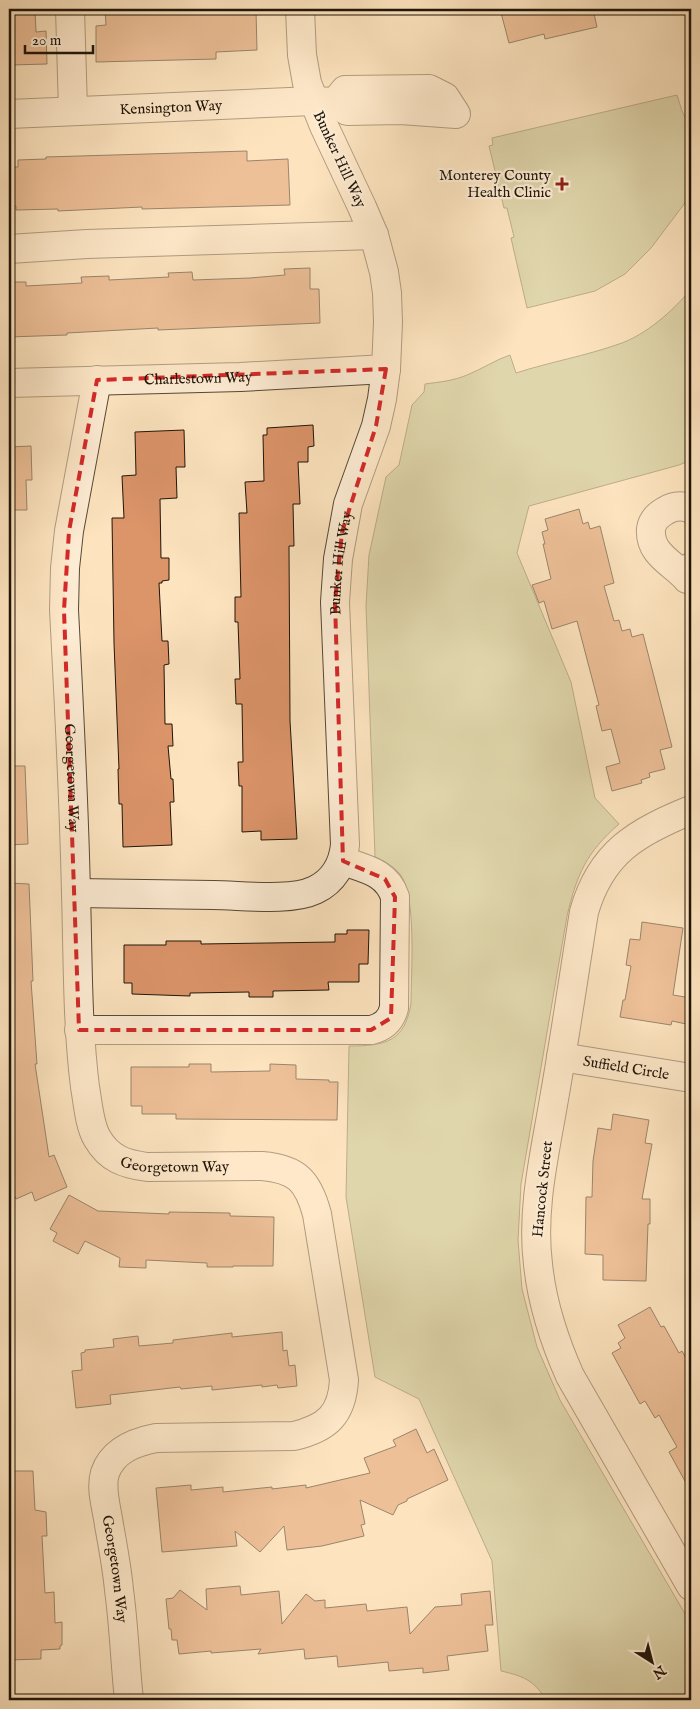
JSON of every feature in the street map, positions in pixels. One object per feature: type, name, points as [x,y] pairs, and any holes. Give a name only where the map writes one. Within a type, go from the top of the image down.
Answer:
[{"type":"street","points":[[70,9],[73,110]]},
{"type":"street","name":"Bunker Hill Way","points":[[76,893],[296,895],[315,890],[325,884],[332,878],[342,861],[346,845],[335,602],[338,559],[348,504],[376,426],[386,369],[387,293],[384,272],[374,235],[324,101],[304,70],[300,9]]},
{"type":"street","name":"Kensington Way","points":[[9,114],[324,101]]},
{"type":"street","points":[[9,249],[87,244],[374,235]]},
{"type":"street","name":"Charlestown Way","points":[[9,383],[240,377],[386,369]]},
{"type":"street","name":"Georgetown Way","points":[[97,380],[69,531],[65,568],[64,610],[76,893],[79,1030],[90,1118],[96,1137],[106,1150],[117,1160],[131,1165],[147,1167],[279,1168],[291,1172],[300,1178],[307,1187],[318,1214],[344,1380],[341,1400],[334,1416],[323,1426],[309,1432],[294,1436],[156,1438],[129,1446],[111,1461],[106,1471],[103,1488],[119,1591],[129,1700]]},
{"type":"street","points":[[690,582],[656,550],[651,535],[655,519],[662,513],[676,506],[691,509]]},
{"type":"street","name":"Hancock Street","points":[[691,810],[663,822],[630,840],[600,874],[590,892],[584,912],[540,1182],[537,1230],[538,1263],[547,1316],[556,1344],[570,1376],[691,1586]]},
{"type":"street","points":[[79,1030],[371,1030],[385,1024],[391,1018],[394,1008],[395,897],[390,884],[379,875],[342,861]]},
{"type":"street","name":"Suffield Circle","points":[[561,1057],[691,1078]]},
{"type":"highlighted area","points":[[386,369],[376,426],[342,532],[335,602],[343,861],[385,879],[395,897],[391,1018],[371,1030],[79,1030],[64,610],[69,531],[97,380]]},
{"type":"green space","points":[[677,95],[691,129],[691,195],[651,248],[625,274],[595,291],[527,308],[511,238],[514,237],[507,208],[504,208],[489,146],[493,145],[492,138]]},
{"type":"green space","points":[[691,289],[691,460],[679,465],[529,506],[517,553],[571,682],[595,798],[619,824],[598,845],[584,865],[567,916],[521,1184],[518,1240],[522,1289],[537,1347],[560,1400],[691,1624],[691,1700],[546,1700],[532,1683],[516,1675],[501,1671],[492,1561],[419,1399],[375,1377],[346,1197],[349,1046],[373,1045],[391,1039],[404,1026],[411,1003],[412,936],[409,899],[400,874],[388,864],[375,857],[366,606],[369,555],[386,477],[399,465],[412,405],[424,392],[425,384],[462,377],[510,355],[516,373],[619,344],[649,328],[676,306]]},
{"type":"building","points":[[105,9],[248,9],[248,11],[256,11],[257,50],[216,52],[216,59],[96,62],[96,26],[106,25]]},
{"type":"building","points":[[500,9],[593,9],[597,27],[545,39],[544,34],[509,43]]},
{"type":"building","points":[[35,10],[36,32],[46,31],[47,64],[11,65],[10,11]]},
{"type":"building","points":[[247,151],[247,161],[288,159],[290,205],[142,209],[142,207],[58,211],[58,209],[16,210],[16,206],[9,206],[9,167],[18,167],[18,160],[46,159],[46,157]]},
{"type":"building","points":[[310,268],[310,289],[319,289],[320,323],[158,330],[158,328],[67,333],[67,335],[9,337],[9,282],[26,282],[26,286],[82,283],[81,277],[109,276],[109,280],[169,277],[168,273],[192,272],[193,280],[250,278],[285,275],[284,269]]},
{"type":"building","points":[[313,425],[314,446],[308,447],[308,462],[298,462],[300,504],[293,504],[294,546],[289,546],[290,721],[297,839],[261,840],[261,831],[242,832],[242,786],[239,786],[238,762],[243,762],[242,704],[236,704],[235,679],[240,679],[238,622],[235,622],[235,597],[241,597],[239,513],[247,513],[245,482],[264,481],[263,435],[267,435],[267,428]]},
{"type":"building","points":[[184,430],[185,467],[176,467],[177,498],[160,499],[161,558],[169,558],[169,580],[159,583],[162,641],[168,641],[169,664],[164,665],[165,724],[172,724],[173,746],[168,746],[174,802],[170,802],[172,845],[123,847],[122,804],[119,804],[112,518],[124,518],[122,476],[136,475],[135,432]]},
{"type":"building","points":[[31,446],[32,480],[26,480],[27,510],[9,510],[9,447]]},
{"type":"building","points":[[579,509],[583,524],[588,522],[590,529],[600,526],[614,583],[604,586],[614,621],[619,620],[622,631],[630,629],[632,637],[643,634],[672,747],[660,750],[665,769],[649,773],[650,777],[641,780],[642,783],[612,791],[606,767],[620,763],[611,729],[602,731],[596,706],[599,705],[577,621],[552,629],[544,601],[539,603],[532,585],[551,579],[543,544],[545,544],[542,532],[548,530],[545,519]]},
{"type":"building","points":[[9,766],[25,766],[28,844],[9,845]]},
{"type":"building","points":[[9,883],[29,884],[33,981],[31,981],[37,1064],[35,1064],[49,1157],[54,1155],[67,1187],[35,1201],[32,1192],[16,1199],[9,1183]]},
{"type":"building","points":[[642,922],[683,928],[673,995],[691,998],[691,1025],[672,1021],[671,1025],[620,1017],[631,966],[626,965],[630,939],[640,940]]},
{"type":"building","points":[[347,930],[369,930],[368,964],[359,964],[359,982],[328,982],[329,990],[273,991],[273,997],[249,997],[249,992],[190,993],[190,996],[132,994],[132,983],[124,983],[124,945],[166,945],[166,941],[201,941],[201,944],[335,942],[335,934],[347,934]]},
{"type":"building","points":[[189,1064],[211,1064],[211,1072],[270,1071],[270,1064],[296,1065],[296,1079],[338,1082],[337,1120],[176,1119],[176,1114],[142,1114],[142,1106],[131,1106],[131,1067],[189,1067]]},
{"type":"building","points":[[613,1114],[649,1120],[645,1143],[652,1144],[642,1199],[650,1199],[646,1281],[603,1280],[603,1255],[585,1254],[586,1197],[592,1197],[593,1161],[598,1128],[611,1130]]},
{"type":"building","points":[[69,1195],[98,1211],[169,1214],[169,1212],[230,1213],[230,1216],[274,1217],[273,1266],[207,1267],[207,1263],[146,1260],[146,1268],[119,1267],[120,1258],[85,1241],[78,1254],[53,1241],[57,1233],[50,1229]]},
{"type":"building","points":[[650,1307],[661,1327],[664,1326],[679,1353],[682,1351],[691,1367],[691,1492],[669,1452],[677,1447],[659,1415],[655,1418],[645,1401],[640,1404],[612,1353],[621,1348],[618,1343],[625,1338],[618,1325]]},
{"type":"building","points":[[282,1332],[283,1351],[287,1350],[289,1366],[295,1365],[297,1386],[278,1388],[277,1385],[262,1387],[262,1385],[212,1390],[212,1386],[181,1389],[180,1387],[110,1395],[111,1404],[76,1408],[72,1371],[82,1370],[81,1353],[85,1352],[85,1350],[114,1347],[113,1339],[138,1336],[139,1346],[173,1343],[173,1340],[232,1333],[232,1337]]},
{"type":"building","points":[[416,1429],[427,1453],[434,1449],[448,1480],[407,1499],[407,1501],[398,1505],[393,1515],[360,1500],[365,1524],[361,1525],[364,1536],[322,1546],[287,1550],[284,1526],[260,1552],[235,1531],[237,1546],[162,1552],[156,1488],[191,1485],[191,1490],[223,1487],[223,1492],[306,1485],[306,1488],[370,1473],[364,1458],[396,1446],[393,1440]]},
{"type":"building","points":[[9,1471],[33,1471],[35,1510],[46,1512],[47,1536],[42,1536],[45,1593],[54,1592],[55,1623],[62,1622],[62,1645],[60,1649],[41,1650],[41,1659],[9,1660]]},
{"type":"building","points":[[240,1586],[241,1595],[279,1591],[282,1624],[306,1594],[315,1601],[325,1600],[325,1608],[366,1604],[367,1611],[407,1607],[410,1634],[435,1607],[462,1605],[461,1594],[490,1591],[493,1625],[485,1625],[488,1651],[447,1656],[449,1670],[423,1673],[423,1668],[389,1671],[388,1662],[338,1667],[337,1656],[305,1659],[304,1649],[258,1654],[261,1649],[179,1654],[177,1640],[172,1640],[171,1629],[169,1629],[166,1599],[173,1598],[180,1590],[207,1610],[206,1589]]},
{"type":"place","name":"Monterey County Health Clinic","points":[[562,184]]}]
